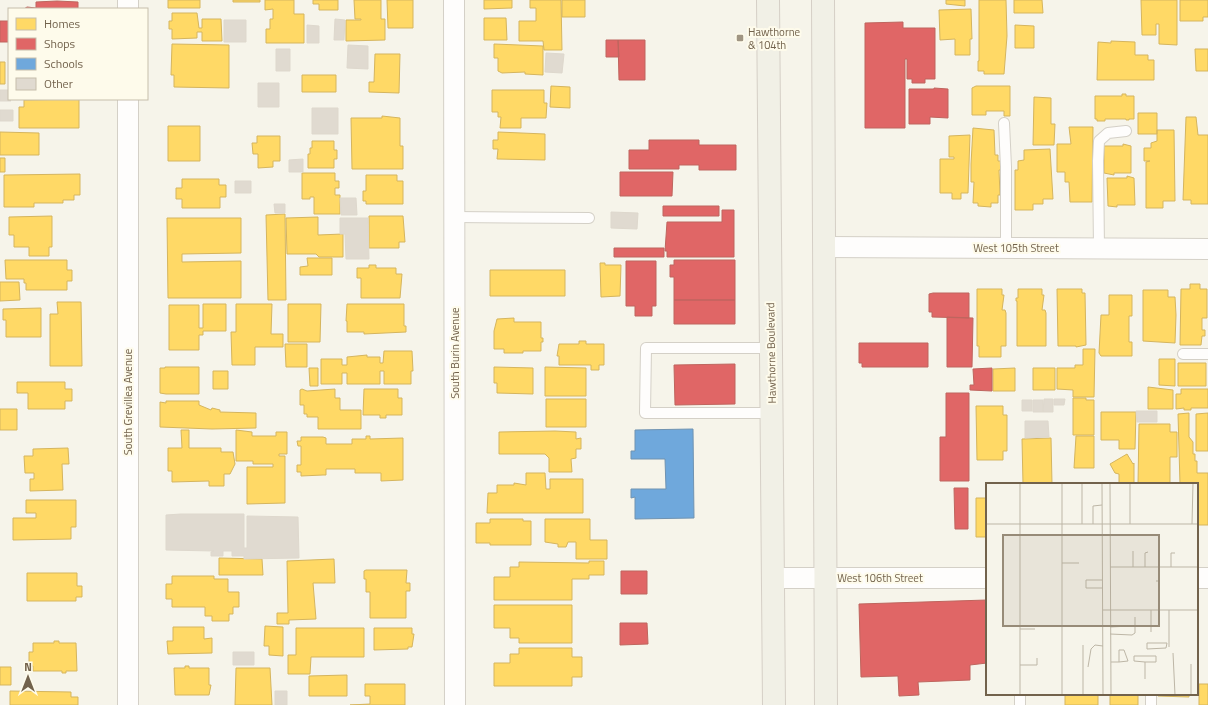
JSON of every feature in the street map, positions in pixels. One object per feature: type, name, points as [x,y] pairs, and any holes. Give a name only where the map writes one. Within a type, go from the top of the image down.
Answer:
[{"type":"main road","name":"Hawthorne Boulevard","points":[[768,0],[774,705]]},
{"type":"main road","points":[[823,0],[824,578],[826,705]]},
{"type":"street","name":"South Burin Avenue","points":[[454,0],[455,705]]},
{"type":"street","name":"South Grevillea Avenue","points":[[128,100],[128,705]]},
{"type":"street","name":"West 105th Street","points":[[824,247],[1208,249]]},
{"type":"street","name":"West 106th Street","points":[[774,578],[986,578]]},
{"type":"lane","points":[[1004,123],[1006,167],[1006,248]]},
{"type":"lane","points":[[1099,249],[1099,141],[1108,133],[1126,131]]},
{"type":"lane","points":[[454,217],[589,218]]},
{"type":"lane","points":[[771,348],[646,348],[645,413],[772,413]]},
{"type":"lane","points":[[1183,354],[1208,354]]},
{"type":"building: Homes","points":[[168,0],[200,0],[200,8],[168,8]]},
{"type":"building: Homes","points":[[233,0],[260,0],[260,2],[233,2]]},
{"type":"building: Homes","points":[[265,0],[294,0],[294,14],[304,14],[304,43],[266,43],[266,29],[270,29],[270,19],[273,19],[273,9],[265,10]]},
{"type":"building: Homes","points":[[313,0],[338,0],[338,10],[319,10],[319,4],[313,4]]},
{"type":"building: Homes","points":[[354,0],[381,0],[381,19],[385,19],[385,40],[346,41],[346,20],[361,20],[355,19]]},
{"type":"building: Homes","points":[[387,0],[413,0],[413,28],[388,28]]},
{"type":"building: Homes","points":[[484,0],[512,0],[512,8],[484,9]]},
{"type":"building: Homes","points":[[530,0],[561,0],[562,50],[544,50],[543,41],[519,41],[519,21],[536,21],[536,8],[530,8]]},
{"type":"building: Homes","points":[[562,0],[585,0],[585,17],[562,17]]},
{"type":"building: Homes","points":[[946,0],[965,0],[965,6],[946,4]]},
{"type":"building: Homes","points":[[979,0],[1006,0],[1007,36],[1004,74],[984,74],[984,71],[978,71]]},
{"type":"building: Homes","points":[[1014,0],[1042,0],[1043,13],[1014,13]]},
{"type":"building: Homes","points":[[1141,0],[1177,0],[1177,45],[1159,44],[1159,24],[1156,24],[1156,35],[1142,35]]},
{"type":"building: Homes","points":[[1180,0],[1208,0],[1208,17],[1203,17],[1203,21],[1180,21]]},
{"type":"building: Homes","points":[[971,9],[972,39],[970,39],[970,55],[955,55],[955,39],[940,40],[939,10]]},
{"type":"building: Homes","points":[[172,13],[197,13],[199,28],[202,28],[202,19],[221,19],[222,41],[202,41],[202,32],[197,32],[197,38],[172,39],[172,29],[169,29],[169,21],[172,21]]},
{"type":"building: Homes","points":[[484,18],[506,18],[507,40],[484,40]]},
{"type":"building: Homes","points":[[1015,25],[1034,26],[1034,48],[1015,48]]},
{"type":"building: Homes","points":[[1111,41],[1135,42],[1135,55],[1148,55],[1148,60],[1154,60],[1154,80],[1097,80],[1098,42],[1111,43]]},
{"type":"building: Homes","points":[[172,44],[229,45],[229,88],[174,87],[174,75],[171,75]]},
{"type":"building: Homes","points":[[494,44],[543,46],[543,75],[525,74],[525,72],[502,73],[498,71],[498,58],[494,58]]},
{"type":"building: Homes","points":[[1195,49],[1208,49],[1208,71],[1196,71]]},
{"type":"building: Homes","points":[[375,54],[400,54],[399,93],[369,92],[369,82],[374,82]]},
{"type":"building: Homes","points":[[0,62],[5,62],[5,84],[0,84]]},
{"type":"building: Homes","points":[[302,75],[336,75],[336,92],[302,92]]},
{"type":"building: Homes","points":[[551,86],[570,87],[570,108],[550,107]]},
{"type":"building: Homes","points":[[976,86],[1010,86],[1010,116],[1004,116],[1004,111],[986,111],[986,115],[972,115],[972,88]]},
{"type":"building: Homes","points":[[492,90],[544,90],[544,103],[547,103],[546,118],[521,118],[521,128],[500,128],[501,117],[498,117],[498,112],[492,112]]},
{"type":"building: Homes","points":[[1122,94],[1126,94],[1126,96],[1134,96],[1134,119],[1105,119],[1105,121],[1097,121],[1097,119],[1095,119],[1095,96],[1122,96]]},
{"type":"building: Homes","points":[[1034,97],[1051,98],[1051,124],[1055,124],[1054,145],[1033,145]]},
{"type":"building: Homes","points":[[24,100],[79,100],[79,128],[19,128],[19,107],[24,107]]},
{"type":"building: Homes","points":[[1138,113],[1157,113],[1157,134],[1138,134]]},
{"type":"building: Homes","points":[[382,116],[400,118],[400,146],[403,146],[403,169],[352,169],[351,118],[382,118]]},
{"type":"building: Homes","points":[[1186,117],[1196,117],[1198,135],[1208,135],[1208,204],[1191,204],[1191,200],[1183,200]]},
{"type":"building: Homes","points":[[168,126],[200,126],[200,161],[168,161]]},
{"type":"building: Homes","points":[[1069,127],[1093,127],[1092,202],[1070,202],[1069,182],[1065,182],[1065,172],[1057,172],[1057,144],[1071,144]]},
{"type":"building: Homes","points":[[973,128],[994,130],[995,155],[998,155],[998,161],[1002,161],[1002,170],[999,170],[1000,195],[998,195],[998,203],[991,203],[991,207],[978,206],[978,203],[973,203],[974,182],[971,182],[971,164]]},
{"type":"building: Homes","points":[[1157,130],[1174,130],[1175,201],[1163,201],[1163,208],[1146,208],[1146,162],[1150,161],[1144,161],[1144,148],[1151,148],[1151,143],[1157,141]]},
{"type":"building: Homes","points":[[0,132],[39,133],[39,155],[0,155]]},
{"type":"building: Homes","points":[[498,132],[545,134],[545,160],[497,159],[498,149],[493,149],[493,140],[498,140]]},
{"type":"building: Homes","points":[[970,135],[968,193],[961,193],[961,199],[952,199],[952,193],[940,193],[940,159],[954,159],[954,157],[949,157],[949,136]]},
{"type":"building: Homes","points":[[257,136],[280,136],[280,161],[273,161],[273,167],[258,168],[258,154],[253,154],[252,143],[257,143]]},
{"type":"building: Homes","points":[[312,141],[334,141],[334,150],[337,150],[337,159],[334,159],[334,168],[308,168],[308,154],[310,154],[310,148],[312,148]]},
{"type":"building: Homes","points":[[1123,144],[1131,146],[1131,173],[1114,173],[1114,175],[1104,173],[1104,146],[1123,146]]},
{"type":"building: Homes","points":[[1050,149],[1053,199],[1043,199],[1043,204],[1033,204],[1033,210],[1015,210],[1015,170],[1018,170],[1018,161],[1024,160],[1024,150]]},
{"type":"building: Homes","points":[[0,158],[5,158],[5,172],[0,172]]},
{"type":"building: Homes","points":[[302,173],[335,173],[335,181],[339,181],[339,188],[335,188],[335,195],[340,195],[340,214],[314,214],[314,197],[310,197],[310,199],[302,199]]},
{"type":"building: Homes","points":[[80,174],[80,195],[74,195],[74,200],[63,200],[63,203],[34,203],[34,207],[4,207],[4,175]]},
{"type":"building: Homes","points":[[366,175],[397,175],[397,181],[403,181],[403,204],[366,204],[366,201],[363,201],[363,191],[366,191]]},
{"type":"building: Homes","points":[[1127,176],[1134,178],[1135,205],[1117,205],[1117,207],[1108,206],[1107,178],[1127,178]]},
{"type":"building: Homes","points":[[182,179],[219,179],[219,185],[226,185],[226,197],[220,197],[220,208],[182,208],[182,199],[176,199],[176,188],[182,188]]},
{"type":"building: Homes","points":[[285,214],[286,300],[268,300],[266,215]]},
{"type":"building: Homes","points":[[52,216],[52,247],[49,247],[49,256],[29,256],[29,247],[14,247],[14,235],[9,235],[9,217]]},
{"type":"building: Homes","points":[[369,216],[403,216],[405,242],[399,242],[399,248],[369,248]]},
{"type":"building: Homes","points":[[318,217],[318,235],[343,234],[343,257],[319,257],[316,254],[287,254],[286,218]]},
{"type":"building: Homes","points":[[167,218],[241,218],[241,253],[182,254],[182,262],[241,261],[241,298],[168,298]]},
{"type":"building: Homes","points":[[307,258],[332,258],[332,275],[300,275],[300,267],[308,266]]},
{"type":"building: Homes","points":[[5,260],[67,260],[67,270],[72,270],[72,281],[67,281],[67,290],[26,290],[26,283],[24,283],[24,279],[6,279]]},
{"type":"building: Homes","points":[[600,263],[605,263],[605,265],[621,265],[620,296],[601,297]]},
{"type":"building: Homes","points":[[369,265],[376,265],[376,268],[396,268],[396,274],[402,274],[400,298],[361,298],[361,278],[357,278],[357,268],[369,268]]},
{"type":"building: Homes","points":[[490,270],[565,270],[565,296],[490,296]]},
{"type":"building: Homes","points":[[0,282],[19,282],[20,300],[0,301]]},
{"type":"building: Homes","points":[[1190,284],[1200,284],[1200,289],[1207,289],[1207,318],[1202,318],[1202,330],[1205,330],[1205,336],[1202,336],[1201,345],[1180,345],[1181,289],[1190,289]]},
{"type":"building: Homes","points":[[977,289],[1002,289],[1002,295],[1004,295],[1002,310],[1005,310],[1006,313],[1006,346],[1001,346],[1001,357],[979,357],[979,346],[977,346]]},
{"type":"building: Homes","points":[[1018,289],[1042,289],[1042,295],[1044,295],[1042,310],[1045,310],[1046,313],[1046,346],[1017,346],[1016,298],[1018,298]]},
{"type":"building: Homes","points":[[1057,289],[1082,289],[1082,293],[1085,293],[1086,345],[1076,347],[1058,346]]},
{"type":"building: Homes","points":[[1143,290],[1168,290],[1168,297],[1175,297],[1175,343],[1143,341]]},
{"type":"building: Homes","points":[[1109,295],[1132,295],[1132,316],[1129,316],[1129,342],[1132,342],[1132,356],[1101,356],[1099,353],[1101,315],[1109,315]]},
{"type":"building: Homes","points":[[57,302],[81,302],[82,366],[50,366],[50,314],[58,314]]},
{"type":"building: Homes","points":[[203,304],[226,304],[226,331],[203,331],[203,335],[199,335],[199,350],[169,350],[169,305],[199,305],[199,328],[203,328]]},
{"type":"building: Homes","points":[[236,304],[272,304],[271,334],[283,334],[283,347],[255,347],[255,365],[232,365],[231,332],[236,332]]},
{"type":"building: Homes","points":[[288,304],[321,304],[320,342],[288,342]]},
{"type":"building: Homes","points":[[347,304],[404,304],[404,326],[406,326],[406,332],[364,334],[364,332],[347,332]]},
{"type":"building: Homes","points":[[41,308],[41,337],[6,337],[6,320],[3,320],[3,309]]},
{"type":"building: Homes","points":[[514,318],[514,322],[541,322],[541,338],[543,338],[543,342],[541,342],[541,351],[504,353],[504,349],[494,349],[494,331],[497,319]]},
{"type":"building: Homes","points":[[579,341],[586,341],[586,344],[604,344],[604,365],[599,365],[599,370],[591,370],[591,365],[559,365],[559,356],[557,356],[559,344],[579,344]]},
{"type":"building: Homes","points":[[285,344],[307,344],[307,367],[286,367]]},
{"type":"building: Homes","points":[[1083,349],[1095,349],[1094,397],[1073,397],[1073,390],[1057,389],[1057,368],[1075,368],[1075,365],[1083,365]]},
{"type":"building: Homes","points":[[384,351],[412,351],[413,371],[411,371],[411,384],[384,384],[384,371],[380,371],[380,384],[347,384],[347,373],[342,373],[342,384],[321,384],[321,359],[342,359],[342,365],[347,365],[347,357],[367,355],[367,357],[380,357],[380,363],[383,363]]},
{"type":"building: Homes","points":[[1159,359],[1175,359],[1175,386],[1159,385]]},
{"type":"building: Homes","points":[[1178,363],[1206,363],[1206,386],[1178,386]]},
{"type":"building: Homes","points":[[199,367],[199,394],[160,393],[160,368]]},
{"type":"building: Homes","points":[[494,367],[533,368],[533,394],[497,393],[497,383],[494,383]]},
{"type":"building: Homes","points":[[545,367],[586,368],[586,396],[545,396]]},
{"type":"building: Homes","points":[[309,368],[318,368],[318,386],[310,386]]},
{"type":"building: Homes","points":[[1015,368],[1015,391],[993,391],[993,369]]},
{"type":"building: Homes","points":[[1033,368],[1055,368],[1055,390],[1033,390]]},
{"type":"building: Homes","points":[[213,371],[228,371],[228,389],[213,389]]},
{"type":"building: Homes","points":[[17,382],[65,382],[65,389],[72,389],[72,401],[65,401],[65,409],[28,409],[28,393],[17,393]]},
{"type":"building: Homes","points":[[1148,387],[1173,390],[1173,409],[1148,409]]},
{"type":"building: Homes","points":[[302,389],[307,391],[335,389],[335,398],[340,398],[340,410],[361,410],[361,429],[318,429],[318,417],[307,417],[307,414],[304,414],[304,405],[300,405],[300,390]]},
{"type":"building: Homes","points":[[364,389],[398,389],[398,398],[402,398],[402,415],[386,415],[386,418],[380,418],[380,415],[363,415]]},
{"type":"building: Homes","points":[[1181,389],[1208,389],[1208,408],[1191,408],[1191,410],[1184,410],[1184,408],[1176,409],[1176,394],[1181,394]]},
{"type":"building: Homes","points":[[1073,398],[1086,398],[1086,400],[1094,400],[1094,435],[1073,435]]},
{"type":"building: Homes","points":[[546,399],[586,399],[586,427],[546,427]]},
{"type":"building: Homes","points":[[166,401],[199,401],[199,405],[211,410],[212,408],[220,410],[220,412],[256,413],[256,428],[212,429],[160,427],[160,402],[166,403]]},
{"type":"building: Homes","points":[[976,406],[1003,406],[1003,415],[1007,415],[1007,451],[1003,451],[1003,460],[977,460]]},
{"type":"building: Homes","points":[[0,409],[17,409],[17,430],[0,430]]},
{"type":"building: Homes","points":[[1101,412],[1136,412],[1135,449],[1119,449],[1119,440],[1101,440]]},
{"type":"building: Homes","points":[[1189,413],[1189,437],[1193,442],[1193,454],[1195,454],[1195,461],[1197,461],[1197,473],[1208,473],[1208,525],[1198,525],[1198,483],[1180,483],[1178,414]]},
{"type":"building: Homes","points":[[1208,413],[1208,451],[1196,451],[1196,414]]},
{"type":"building: Homes","points":[[1139,424],[1170,424],[1170,432],[1177,432],[1177,457],[1170,457],[1170,483],[1138,483]]},
{"type":"building: Homes","points":[[181,430],[189,430],[189,448],[221,448],[221,452],[233,452],[235,464],[230,474],[224,474],[224,486],[209,486],[209,481],[172,482],[172,471],[168,471],[168,448],[182,448]]},
{"type":"building: Homes","points":[[236,430],[252,432],[252,436],[276,436],[276,432],[287,432],[287,454],[279,454],[279,456],[285,456],[285,503],[247,504],[247,467],[273,467],[273,464],[253,464],[253,461],[236,461]]},
{"type":"building: Homes","points":[[499,432],[576,432],[576,439],[581,438],[581,449],[576,449],[576,458],[571,459],[572,472],[549,472],[549,458],[545,454],[499,454]]},
{"type":"building: Homes","points":[[366,436],[370,436],[370,439],[403,438],[403,480],[381,481],[381,473],[355,473],[355,469],[326,469],[326,475],[301,476],[301,472],[297,472],[297,465],[301,465],[301,446],[298,446],[297,441],[301,441],[301,437],[323,437],[326,438],[326,444],[352,444],[352,439],[366,439]]},
{"type":"building: Homes","points":[[1076,436],[1094,436],[1094,468],[1074,468]]},
{"type":"building: Homes","points":[[1051,438],[1052,483],[1023,483],[1022,439]]},
{"type":"building: Homes","points":[[68,448],[69,464],[62,464],[63,490],[30,491],[30,479],[34,479],[34,473],[25,473],[24,456],[33,456],[33,449]]},
{"type":"building: Homes","points":[[1127,454],[1133,464],[1134,463],[1134,483],[1119,483],[1119,474],[1115,473],[1110,464]]},
{"type":"building: Homes","points":[[526,473],[545,473],[546,489],[550,489],[550,479],[583,479],[583,513],[487,513],[488,493],[497,493],[497,485],[514,485],[514,483],[526,485]]},
{"type":"building: Homes","points":[[976,498],[986,498],[986,537],[976,537]]},
{"type":"building: Homes","points":[[26,500],[76,500],[76,527],[71,527],[71,539],[13,540],[13,518],[36,518],[36,513],[26,513]]},
{"type":"building: Homes","points":[[490,519],[523,519],[523,521],[531,521],[531,545],[490,545],[490,543],[476,543],[476,523],[490,523]]},
{"type":"building: Homes","points":[[545,519],[590,519],[590,540],[607,540],[607,559],[576,559],[576,542],[568,542],[566,547],[558,547],[558,544],[545,542]]},
{"type":"building: Homes","points":[[219,558],[262,559],[263,575],[219,575]]},
{"type":"building: Homes","points":[[334,559],[335,583],[313,583],[316,619],[289,620],[289,624],[277,624],[277,613],[288,613],[287,561]]},
{"type":"building: Homes","points":[[589,561],[604,561],[604,575],[589,575],[589,579],[572,579],[572,600],[494,600],[494,577],[510,577],[510,567],[519,567],[519,562],[589,563]]},
{"type":"building: Homes","points":[[407,570],[406,583],[410,583],[410,591],[406,591],[406,618],[370,618],[370,592],[366,592],[366,579],[364,579],[364,571]]},
{"type":"building: Homes","points":[[27,573],[77,573],[77,586],[82,586],[82,597],[76,597],[76,601],[27,601]]},
{"type":"building: Homes","points":[[172,576],[214,576],[214,579],[228,579],[228,592],[239,592],[239,607],[233,607],[233,614],[229,614],[229,621],[212,621],[212,616],[205,616],[205,607],[172,607],[172,599],[166,599],[166,584],[172,584]]},
{"type":"building: Homes","points":[[494,605],[572,605],[572,643],[519,643],[519,638],[510,638],[510,628],[494,628]]},
{"type":"building: Homes","points":[[265,626],[283,627],[283,656],[269,655],[269,646],[264,646]]},
{"type":"building: Homes","points":[[173,627],[204,627],[204,639],[212,638],[212,653],[168,654],[167,641],[173,641]]},
{"type":"building: Homes","points":[[296,628],[364,628],[364,657],[311,657],[310,674],[288,674],[288,655],[296,655]]},
{"type":"building: Homes","points":[[374,628],[412,628],[412,634],[414,634],[412,647],[408,647],[408,649],[374,650]]},
{"type":"building: Homes","points":[[54,641],[59,641],[59,643],[76,643],[77,671],[66,671],[66,673],[62,673],[62,671],[33,671],[33,666],[29,666],[29,652],[33,652],[33,643],[54,643]]},
{"type":"building: Homes","points":[[519,648],[572,648],[572,657],[582,657],[582,677],[572,677],[572,686],[494,686],[494,663],[510,663],[510,654],[519,654]]},
{"type":"building: Homes","points":[[185,666],[189,666],[189,668],[209,668],[209,685],[211,685],[209,695],[175,695],[174,668],[185,668]]},
{"type":"building: Homes","points":[[0,667],[11,667],[11,685],[0,685]]},
{"type":"building: Homes","points":[[236,668],[270,668],[272,705],[235,705]]},
{"type":"building: Homes","points":[[347,675],[347,696],[309,696],[309,676]]},
{"type":"building: Homes","points":[[365,684],[405,684],[405,705],[350,705],[370,704],[370,696],[365,696]]},
{"type":"building: Homes","points":[[1199,684],[1208,684],[1208,705],[1199,705]]},
{"type":"building: Homes","points":[[10,691],[71,692],[71,697],[78,697],[78,705],[10,705]]},
{"type":"building: Homes","points":[[1065,695],[1098,695],[1098,705],[1065,705]]},
{"type":"building: Homes","points":[[1110,695],[1138,695],[1138,705],[1110,705]]},
{"type":"building: Homes","points":[[1189,695],[1189,697],[1158,696]]},
{"type":"building: Shops","points":[[36,2],[78,2],[78,8],[36,8]]},
{"type":"building: Shops","points":[[0,21],[8,21],[8,42],[0,42]]},
{"type":"building: Shops","points":[[903,22],[903,28],[935,28],[935,79],[925,79],[925,83],[912,83],[912,79],[907,79],[907,59],[905,59],[905,128],[865,128],[865,23]]},
{"type":"building: Shops","points":[[606,40],[618,40],[619,57],[606,57]]},
{"type":"building: Shops","points":[[618,40],[645,40],[645,80],[619,80]]},
{"type":"building: Shops","points":[[909,89],[948,89],[948,118],[930,117],[930,124],[909,124]]},
{"type":"building: Shops","points":[[649,140],[699,140],[699,145],[736,145],[736,170],[699,170],[699,165],[679,165],[679,169],[629,169],[629,150],[649,150]]},
{"type":"building: Shops","points":[[620,172],[673,172],[672,196],[620,196]]},
{"type":"building: Shops","points":[[663,206],[719,206],[719,216],[663,216]]},
{"type":"building: Shops","points":[[722,210],[734,210],[734,257],[667,257],[667,251],[665,251],[667,222],[722,222]]},
{"type":"building: Shops","points":[[614,248],[664,248],[664,257],[614,257]]},
{"type":"building: Shops","points":[[674,260],[735,260],[735,300],[674,300],[674,277],[670,277],[670,265],[674,265]]},
{"type":"building: Shops","points":[[626,261],[656,261],[656,306],[652,306],[652,316],[635,316],[635,306],[626,306]]},
{"type":"building: Shops","points":[[969,293],[969,318],[932,317],[932,312],[929,312],[929,294]]},
{"type":"building: Shops","points":[[674,300],[735,300],[735,324],[674,324]]},
{"type":"building: Shops","points":[[947,317],[973,318],[972,367],[947,367]]},
{"type":"building: Shops","points":[[859,343],[928,343],[928,367],[862,367],[862,363],[859,363]]},
{"type":"building: Shops","points":[[735,364],[735,404],[675,405],[674,365]]},
{"type":"building: Shops","points":[[992,368],[992,391],[970,390],[970,385],[974,385],[973,369]]},
{"type":"building: Shops","points":[[946,393],[969,393],[969,481],[940,481],[940,437],[946,437]]},
{"type":"building: Shops","points":[[954,488],[968,488],[968,529],[955,529]]},
{"type":"building: Shops","points":[[621,571],[647,571],[647,594],[621,594]]},
{"type":"building: Shops","points":[[986,600],[986,663],[970,665],[970,680],[918,682],[919,695],[899,696],[898,676],[861,677],[859,604]]},
{"type":"building: Shops","points":[[620,623],[647,623],[648,644],[620,645]]},
{"type":"building: Schools","points":[[693,429],[694,518],[635,519],[635,497],[631,498],[631,489],[666,489],[665,459],[631,459],[631,451],[635,451],[635,430]]},
{"type":"building: Other","points":[[335,19],[345,20],[344,40],[334,40]]},
{"type":"building: Other","points":[[224,20],[246,20],[246,42],[224,42]]},
{"type":"building: Other","points":[[307,25],[319,26],[319,43],[307,43]]},
{"type":"building: Other","points":[[348,45],[368,46],[368,69],[347,68]]},
{"type":"building: Other","points":[[276,49],[290,49],[290,71],[276,71]]},
{"type":"building: Other","points":[[546,53],[564,54],[562,73],[545,72]]},
{"type":"building: Other","points":[[258,83],[279,83],[279,107],[258,107]]},
{"type":"building: Other","points":[[0,90],[8,90],[8,100],[11,101],[0,101]]},
{"type":"building: Other","points":[[312,108],[338,108],[338,134],[312,134]]},
{"type":"building: Other","points":[[0,110],[13,110],[13,121],[0,121]]},
{"type":"building: Other","points":[[303,159],[303,172],[289,172],[289,160]]},
{"type":"building: Other","points":[[235,181],[251,181],[251,193],[235,193]]},
{"type":"building: Other","points":[[340,198],[356,198],[357,215],[341,215]]},
{"type":"building: Other","points":[[274,204],[285,204],[285,213],[275,213]]},
{"type":"building: Other","points":[[611,212],[638,213],[637,229],[611,228]]},
{"type":"building: Other","points":[[340,218],[368,218],[369,259],[346,259],[345,234],[340,234]]},
{"type":"building: Other","points":[[1044,399],[1053,399],[1053,412],[1043,412]]},
{"type":"building: Other","points":[[1054,399],[1065,399],[1064,405],[1054,405]]},
{"type":"building: Other","points":[[1022,400],[1032,400],[1032,411],[1022,411]]},
{"type":"building: Other","points":[[1033,400],[1043,400],[1043,412],[1033,412]]},
{"type":"building: Other","points":[[1136,411],[1157,411],[1157,422],[1137,422]]},
{"type":"building: Other","points":[[1025,421],[1048,421],[1049,437],[1025,438]]},
{"type":"building: Other","points":[[244,514],[244,548],[247,548],[247,516],[298,517],[299,558],[244,559],[244,556],[232,556],[232,551],[223,551],[223,556],[211,556],[211,552],[214,551],[166,550],[166,515]]},
{"type":"building: Other","points":[[233,652],[254,652],[254,665],[233,665]]},
{"type":"building: Other","points":[[275,691],[287,691],[287,705],[275,705]]},
{"type":"place","name":"Hawthorne & 104th","points":[[740,38]]}]
